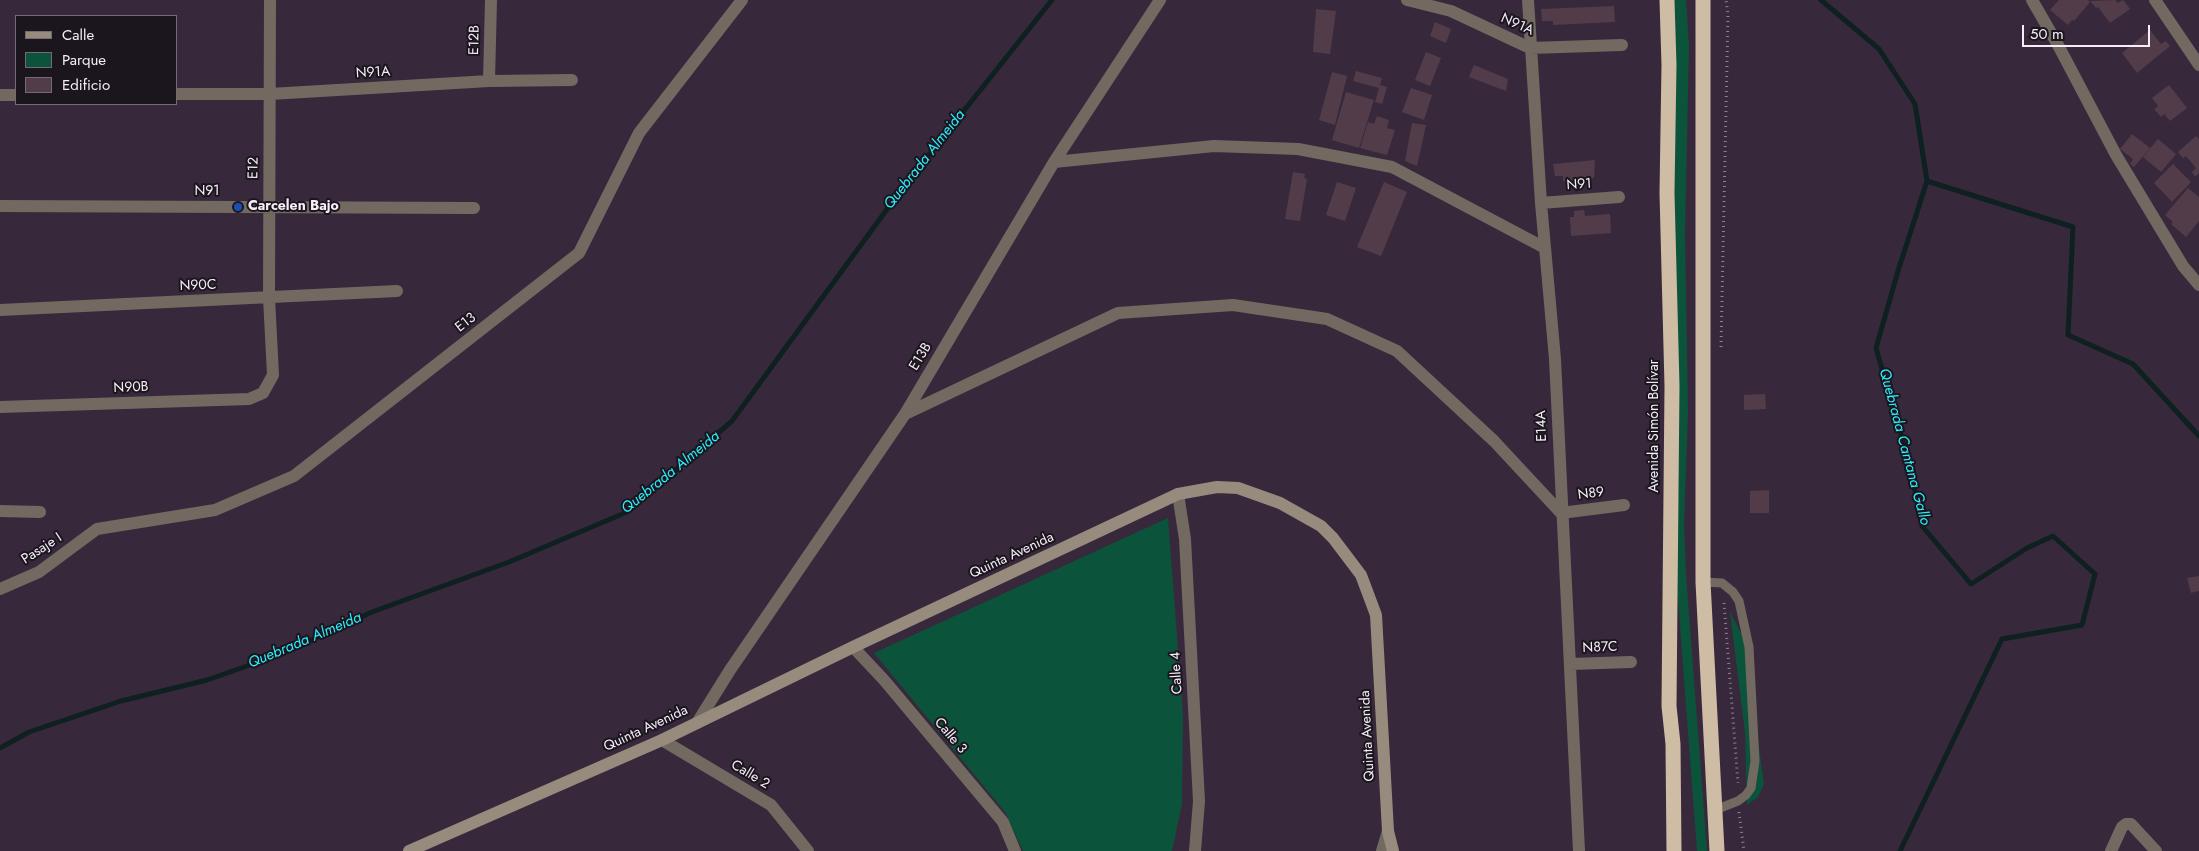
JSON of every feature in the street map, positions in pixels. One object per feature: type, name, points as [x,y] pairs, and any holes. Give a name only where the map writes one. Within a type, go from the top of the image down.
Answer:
[{"type":"highway","name":"Avenida Simón Bolívar","points":[[1667,0],[1669,65],[1667,192],[1672,386],[1669,706],[1673,754],[1674,851]]},
{"type":"highway","points":[[1703,0],[1703,582],[1717,851]]},
{"type":"street","name":"E12","points":[[263,393],[273,375],[269,298],[270,0]]},
{"type":"street","name":"E12B","points":[[489,81],[491,0]]},
{"type":"street","name":"E13","points":[[97,529],[214,510],[294,476],[579,254],[639,133],[742,0]]},
{"type":"street","name":"E13B","points":[[696,723],[730,670],[905,414],[1054,162],[1160,0]]},
{"type":"street","name":"N91A","points":[[1407,0],[1451,11],[1530,48],[1622,45]]},
{"type":"street","name":"E14A","points":[[1528,0],[1541,203],[1555,359],[1561,513],[1579,851]]},
{"type":"street","points":[[2032,0],[2116,155],[2183,266],[2199,284]]},
{"type":"street","points":[[2155,0],[2199,65]]},
{"type":"street","name":"N91A","points":[[178,94],[270,94],[489,81],[572,80]]},
{"type":"street","points":[[0,96],[15,95]]},
{"type":"street","points":[[1054,162],[1214,146],[1298,149],[1392,167],[1545,248]]},
{"type":"street","name":"N91","points":[[1541,203],[1619,197]]},
{"type":"street","name":"N91","points":[[0,206],[474,208]]},
{"type":"street","name":"N90C","points":[[0,310],[397,291]]},
{"type":"street","points":[[905,414],[1118,313],[1233,305],[1327,319],[1397,351],[1494,441],[1561,513]]},
{"type":"street","name":"N90B","points":[[0,407],[249,399],[263,393]]},
{"type":"street","name":"Quinta Avenida","points":[[409,851],[662,740],[853,647],[1178,494],[1217,487],[1238,488],[1280,503],[1321,526],[1333,538],[1361,575],[1371,599],[1378,634],[1388,831],[1393,851]]},
{"type":"street","name":"Calle 4","points":[[1178,494],[1185,539],[1200,801],[1195,851]]},
{"type":"street","name":"N89","points":[[1561,513],[1624,505]]},
{"type":"street","points":[[0,511],[40,512]]},
{"type":"street","name":"Pasaje I","points":[[0,589],[39,572],[97,529]]},
{"type":"street","name":"Calle 3","points":[[853,647],[884,680],[1003,822],[1015,851]]},
{"type":"street","name":"N87C","points":[[1570,664],[1631,662]]},
{"type":"street","name":"Calle 2","points":[[662,740],[771,805],[808,851]]},
{"type":"street","points":[[2111,851],[2122,827],[2131,824],[2156,851]]},
{"type":"street","points":[[1382,851],[1388,831]]},
{"type":"lane","points":[[1703,582],[1722,583],[1733,592],[1739,601],[1749,647],[1755,762],[1754,779],[1751,788],[1738,801],[1715,810]]},
{"type":"path","points":[[1720,352],[1728,14],[1726,0]]},
{"type":"path","points":[[1722,583],[1733,711],[1738,801],[1744,851]]},
{"type":"green space","points":[[1674,0],[1686,0],[1689,46],[1685,234],[1688,414],[1684,523],[1686,574],[1707,851],[1697,851],[1676,573]]},
{"type":"green space","points":[[1168,518],[1183,715],[1182,804],[1172,851],[1023,851],[1005,812],[874,653]]},
{"type":"green space","points":[[1730,612],[1744,639],[1764,784],[1758,797],[1747,805],[1745,733]]},
{"type":"building","points":[[2059,0],[2088,0],[2090,2],[2074,21],[2072,20],[2068,25],[2050,10]]},
{"type":"building","points":[[2115,0],[2118,3],[2123,0],[2130,9],[2110,23],[2098,7],[2096,8],[2090,1]]},
{"type":"building","points":[[1614,6],[1615,22],[1553,25],[1553,21],[1542,21],[1541,9]]},
{"type":"building","points":[[1316,9],[1336,11],[1330,54],[1313,52]]},
{"type":"building","points":[[1435,22],[1451,29],[1446,43],[1430,36]]},
{"type":"building","points":[[2150,30],[2161,44],[2166,41],[2170,46],[2137,73],[2122,53]]},
{"type":"building","points":[[1426,52],[1441,58],[1430,86],[1415,80]]},
{"type":"building","points":[[1474,65],[1508,79],[1506,91],[1469,77]]},
{"type":"building","points":[[1356,71],[1382,78],[1380,85],[1387,87],[1382,104],[1375,102],[1379,88],[1353,81]]},
{"type":"building","points":[[1332,72],[1347,76],[1335,125],[1319,120]]},
{"type":"building","points":[[2169,85],[2187,108],[2170,121],[2164,114],[2161,117],[2154,109],[2158,106],[2152,98]]},
{"type":"building","points":[[1411,88],[1432,95],[1424,120],[1402,112]]},
{"type":"building","points":[[1346,92],[1374,100],[1359,148],[1332,140]]},
{"type":"building","points":[[1377,116],[1389,120],[1387,128],[1395,130],[1387,155],[1360,148],[1368,122],[1374,124]]},
{"type":"building","points":[[1412,123],[1426,125],[1417,166],[1405,161]]},
{"type":"building","points":[[2132,134],[2150,148],[2134,167],[2130,164],[2133,159],[2120,149]]},
{"type":"building","points":[[2196,136],[2199,139],[2199,173],[2195,177],[2192,172],[2196,168],[2186,156],[2183,158],[2178,152]]},
{"type":"building","points":[[2158,139],[2176,154],[2161,172],[2143,157]]},
{"type":"building","points":[[1595,160],[1594,178],[1563,181],[1563,176],[1555,176],[1553,164]]},
{"type":"building","points":[[2173,164],[2191,182],[2172,202],[2154,183]]},
{"type":"building","points":[[1293,172],[1305,174],[1304,178],[1307,179],[1300,221],[1285,219]]},
{"type":"building","points":[[1337,182],[1356,188],[1345,221],[1326,215]]},
{"type":"building","points":[[1384,182],[1407,192],[1381,256],[1357,247]]},
{"type":"building","points":[[2188,188],[2199,197],[2199,221],[2186,237],[2171,224],[2173,222],[2165,215]]},
{"type":"building","points":[[1584,210],[1585,216],[1610,214],[1611,233],[1571,236],[1570,217],[1574,217],[1574,211]]},
{"type":"building","points":[[1765,394],[1766,409],[1744,410],[1744,395]]},
{"type":"building","points":[[1769,490],[1769,513],[1750,513],[1750,491]]},
{"type":"building","points":[[2199,576],[2199,591],[2191,593],[2187,578]]},
{"type":"waterway","name":"Quebrada Almeida","points":[[0,748],[29,732],[121,701],[207,680],[284,653],[372,612],[509,562],[627,512],[732,421],[904,186],[1052,0]]},
{"type":"waterway","name":"Quebrada Cantana Gallo","points":[[1821,0],[1879,49],[1915,104],[1927,181],[1876,348],[1910,466],[1922,526],[1971,584],[2027,548],[2053,536],[2095,574],[2082,625],[2002,639],[1900,851]]},
{"type":"waterway","points":[[1927,181],[2073,227],[2068,335],[2133,364],[2199,436]]},
{"type":"place","name":"Carcelen Bajo","points":[[238,207]]}]
